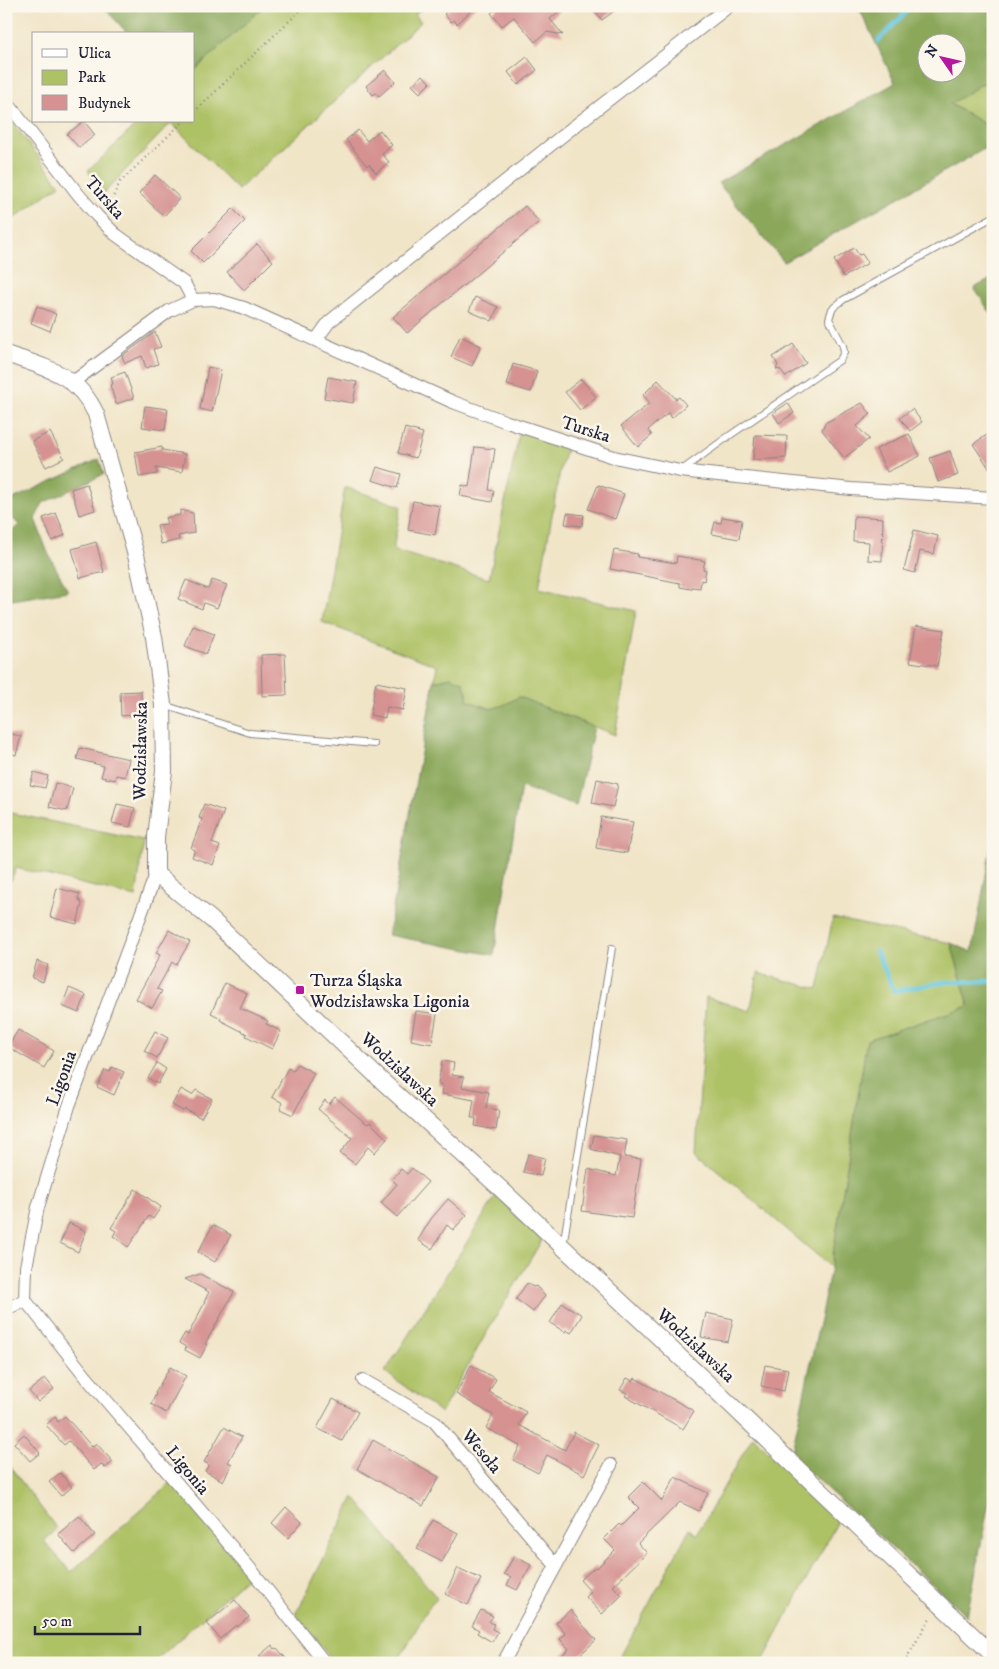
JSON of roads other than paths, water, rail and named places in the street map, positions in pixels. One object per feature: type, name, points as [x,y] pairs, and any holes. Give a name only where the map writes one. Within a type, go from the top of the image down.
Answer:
[{"type":"street","points":[[316,340],[329,322],[730,6]]},
{"type":"street","name":"Turska","points":[[6,101],[97,216],[115,234],[184,283],[193,300]]},
{"type":"street","name":"Turska","points":[[72,382],[169,311],[193,300],[214,299],[234,304],[453,402],[614,457],[680,471],[851,490],[993,498]]},
{"type":"street","name":"Wodzisławska","points":[[6,354],[44,367],[72,382],[85,394],[96,414],[137,559],[154,637],[163,705],[164,771],[156,838],[156,874],[212,920],[382,1081],[563,1247],[993,1655]]},
{"type":"street","name":"Ligonia","points":[[156,874],[66,1115],[38,1207],[26,1267],[25,1300],[87,1378],[252,1572],[325,1663]]},
{"type":"street","points":[[6,1309],[25,1300]]},
{"type":"street","name":"Wesoła","points":[[363,1380],[434,1421],[556,1566]]},
{"type":"street","points":[[503,1663],[611,1465]]},
{"type":"lane","points":[[680,471],[840,360],[844,352],[829,319],[832,309],[843,300],[993,217]]},
{"type":"lane","points":[[163,705],[250,733],[374,744]]},
{"type":"lane","points":[[563,1247],[612,948]]},
{"type":"waterway","points":[[878,41],[912,6]]},
{"type":"waterway","points":[[876,951],[894,991],[944,982],[993,982]]},
{"type":"place","name":"Turza Śląska Wodzisławska Ligonia","points":[[300,990]]}]
